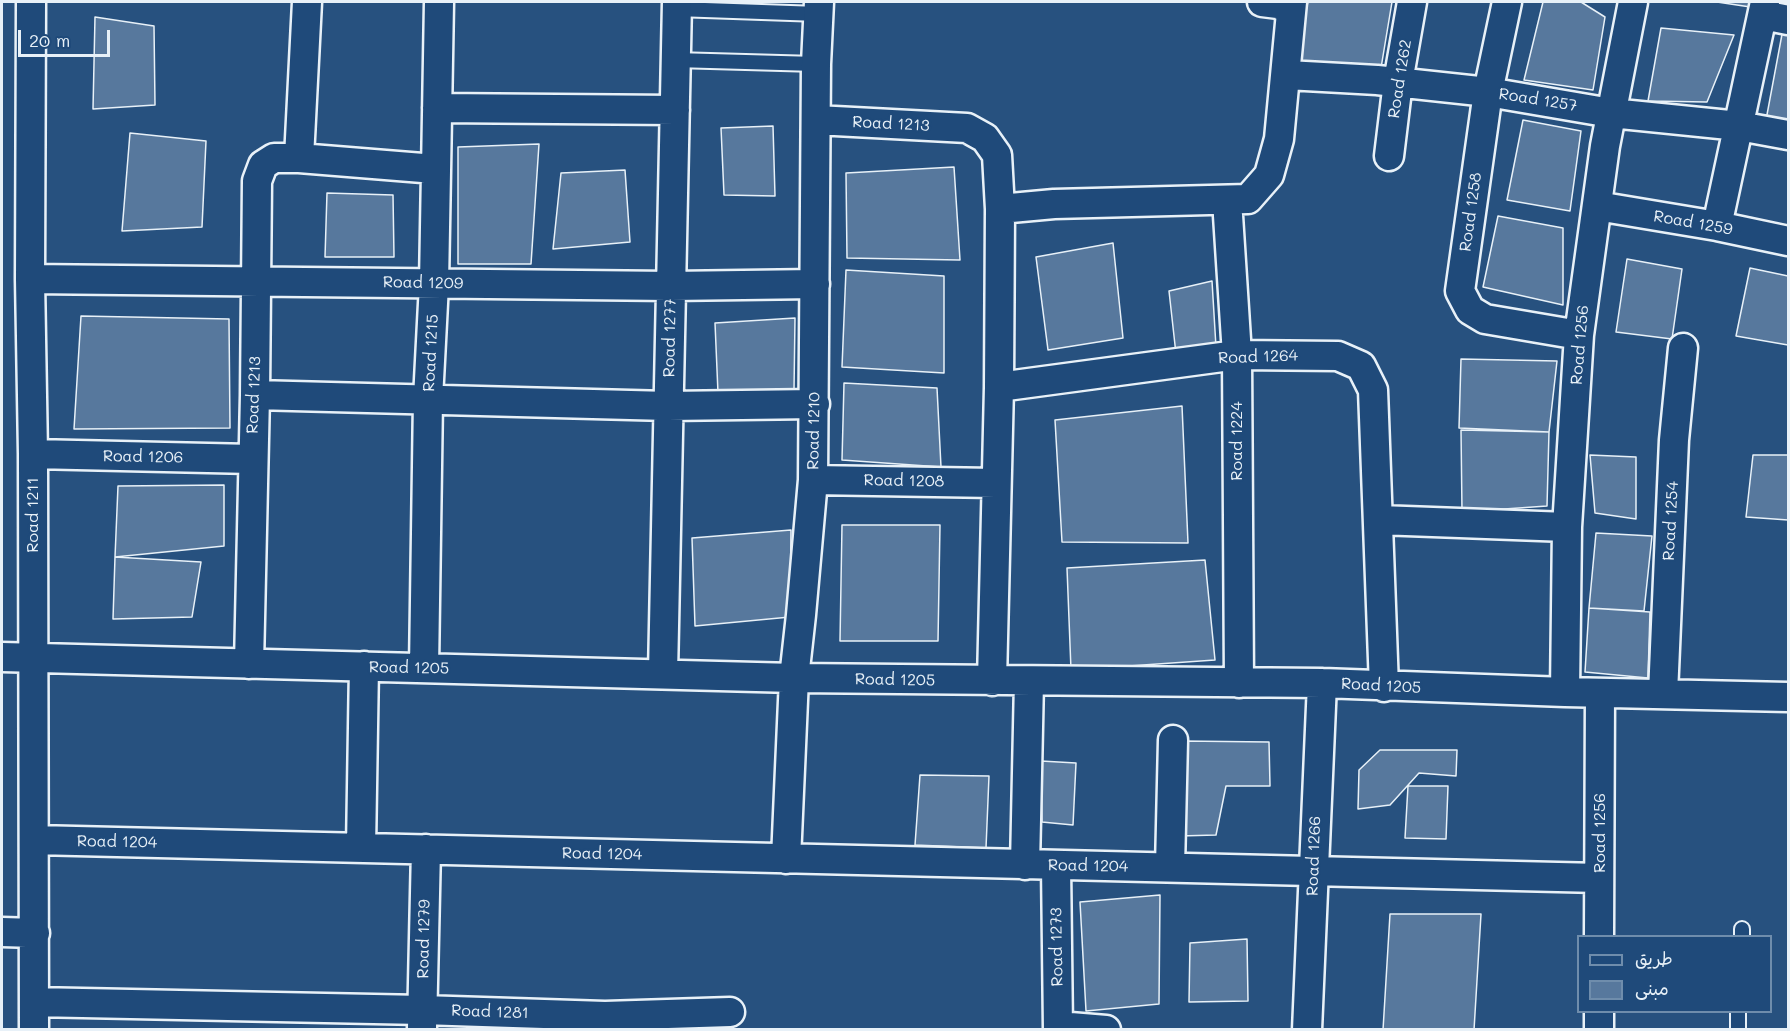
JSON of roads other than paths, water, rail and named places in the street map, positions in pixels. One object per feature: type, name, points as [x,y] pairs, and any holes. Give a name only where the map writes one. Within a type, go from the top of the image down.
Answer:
[{"type":"street","name":"Road 1211","points":[[31,2],[30,279],[33,454],[34,1016]]},
{"type":"street","points":[[299,158],[307,2]]},
{"type":"street","name":"Road 1215","points":[[424,668],[428,399],[434,284],[439,2]]},
{"type":"street","points":[[992,681],[999,387],[1000,209],[1054,204],[1248,199],[1269,176],[1279,139],[1292,6],[1262,2]]},
{"type":"street","name":"Road 1262","points":[[1389,156],[1398,82],[1412,2]]},
{"type":"street","name":"Road 1258","points":[[1507,2],[1488,92],[1460,291],[1470,310],[1485,319],[1579,335]]},
{"type":"street","name":"Road 1256","points":[[1564,692],[1567,527],[1579,335],[1611,112],[1633,2]]},
{"type":"street","name":"Road 1277","points":[[663,674],[676,5]]},
{"type":"street","name":"Road 1210","points":[[786,859],[794,678],[813,480],[816,64],[819,8]]},
{"type":"street","points":[[1717,226],[1739,126],[1772,12]]},
{"type":"street","name":"Road 1257","points":[[1287,75],[1398,82],[1488,92],[1611,112],[1739,126],[1788,135]]},
{"type":"street","points":[[437,108],[675,110]]},
{"type":"street","name":"Road 1213","points":[[816,120],[976,133],[997,155],[1000,209]]},
{"type":"street","name":"Road 1213","points":[[249,664],[257,181],[263,165],[274,158],[299,158],[435,169]]},
{"type":"street","name":"Road 1224","points":[[1227,200],[1237,355],[1239,683]]},
{"type":"street","name":"Road 1259","points":[[1597,206],[1717,226],[1788,241]]},
{"type":"street","name":"Road 1209","points":[[30,279],[671,286],[815,284]]},
{"type":"street","name":"Road 1254","points":[[1663,694],[1674,440],[1683,348]]},
{"type":"street","name":"Road 1264","points":[[999,387],[1237,355],[1338,356],[1361,366],[1373,390],[1384,687]]},
{"type":"street","points":[[255,395],[668,406],[815,404]]},
{"type":"street","name":"Road 1206","points":[[33,454],[252,459]]},
{"type":"street","name":"Road 1208","points":[[813,480],[996,483]]},
{"type":"street","points":[[1379,520],[1567,527]]},
{"type":"street","name":"Road 1205","points":[[2,657],[794,678],[1322,683],[1384,687],[1788,697]]},
{"type":"street","points":[[362,848],[364,666]]},
{"type":"street","points":[[1025,865],[1029,681]]},
{"type":"street","name":"Road 1266","points":[[1307,1029],[1322,683]]},
{"type":"street","name":"Road 1256","points":[[1599,935],[1600,693]]},
{"type":"street","points":[[1170,867],[1173,740]]},
{"type":"street","name":"Road 1204","points":[[35,840],[1599,878]]},
{"type":"street","name":"Road 1279","points":[[422,1020],[426,849]]},
{"type":"street","name":"Road 1273","points":[[1056,865],[1058,1028]]},
{"type":"street","points":[[2,932],[35,933]]},
{"type":"street","name":"Road 1281","points":[[34,1016],[605,1023],[730,1012]]},
{"type":"street","points":[[1599,1013],[1599,1029]]},
{"type":"street","points":[[1058,1028],[1106,1029]]},
{"type":"lane","points":[[676,5],[819,8]]},
{"type":"lane","points":[[675,60],[816,64]]},
{"type":"lane","points":[[1738,1013],[1738,1029]]}]
